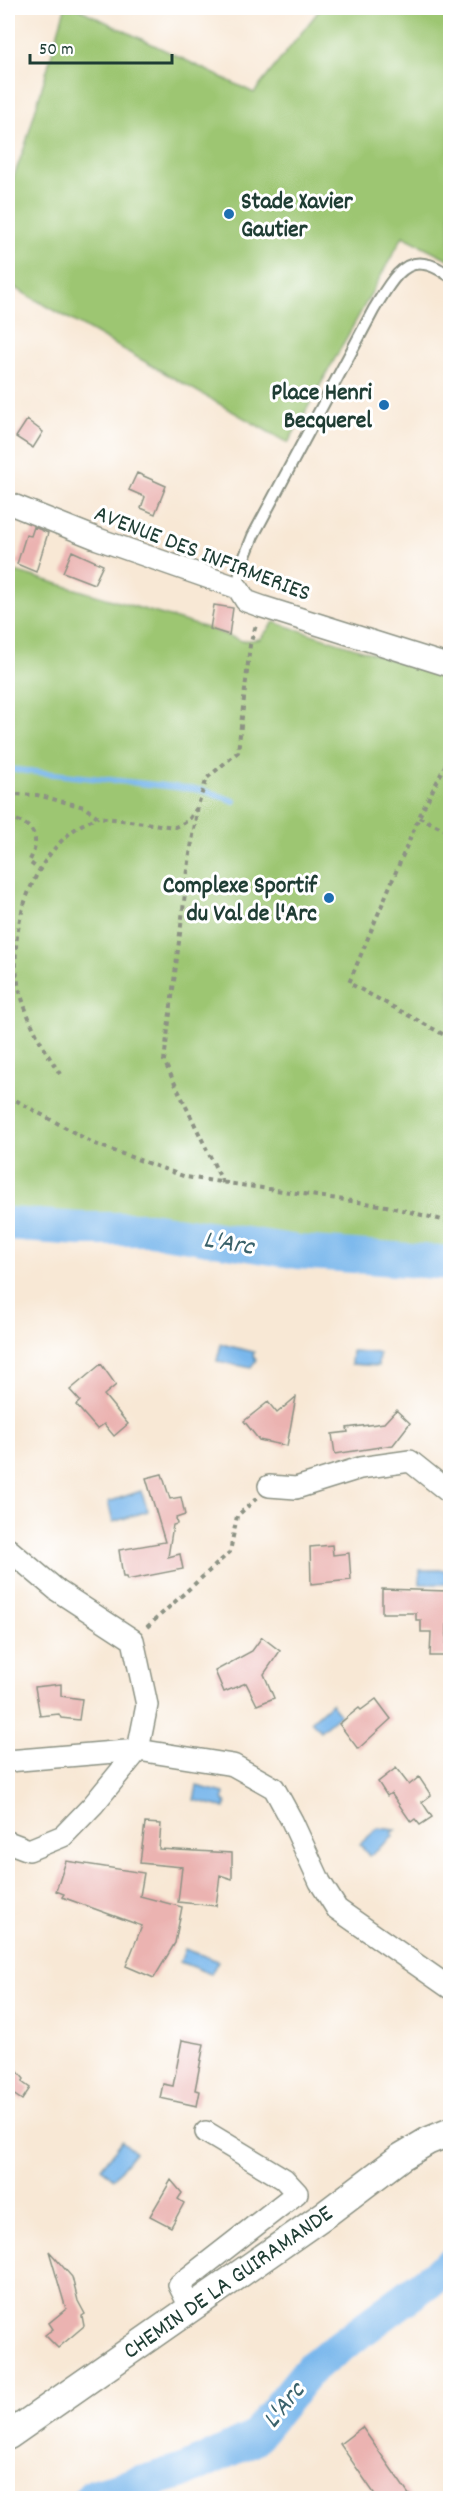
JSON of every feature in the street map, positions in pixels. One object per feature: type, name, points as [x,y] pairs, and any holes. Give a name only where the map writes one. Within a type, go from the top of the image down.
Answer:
[{"type":"street","name":"AVENUE DES INFIRMERIES","points":[[8,503],[98,539],[238,588],[246,601],[450,666]]},
{"type":"street","points":[[269,1486],[296,1488],[360,1468],[410,1461],[450,1493]]},
{"type":"street","points":[[8,1549],[58,1591],[133,1640],[147,1705],[138,1750],[63,1836],[29,1850],[8,1842]]},
{"type":"street","points":[[8,1761],[138,1750],[233,1765],[273,1788],[292,1821],[320,1882],[338,1909],[450,1988]]},
{"type":"street","points":[[190,2307],[179,2285],[297,2193],[285,2179],[206,2132]]},
{"type":"street","name":"CHEMIN DE LA GUIRAMANDE","points":[[8,2436],[327,2213],[400,2157],[450,2132]]},
{"type":"lane","points":[[238,588],[241,566],[253,536],[374,309],[391,283],[400,271],[423,263],[450,276]]},
{"type":"path","points":[[223,1183],[164,1061],[198,805],[207,778],[238,752],[250,645],[263,607]]},
{"type":"path","points":[[450,756],[419,817],[349,983],[450,1038]]},
{"type":"path","points":[[8,794],[37,795],[84,807],[98,817],[175,827],[188,821],[198,805]]},
{"type":"path","points":[[60,1074],[34,1031],[19,990],[18,930],[30,887],[40,870],[62,842],[78,827],[98,817]]},
{"type":"path","points":[[419,817],[450,832]]},
{"type":"path","points":[[8,818],[19,820],[34,832],[34,854],[29,862],[40,870]]},
{"type":"path","points":[[8,1096],[95,1144],[186,1177],[386,1206],[450,1222]]},
{"type":"path","points":[[133,1640],[230,1552],[237,1516],[269,1486]]},
{"type":"green space","name":"Stade Xavier Gautier","points":[[65,8],[77,8],[254,93],[321,8],[450,8],[450,260],[403,236],[288,443],[8,284],[8,192],[25,146]]},
{"type":"green space","points":[[8,569],[210,629],[242,641],[260,639],[274,622],[450,678],[450,1263],[298,1252],[150,1229],[80,1229],[8,1224]]},
{"type":"water","points":[[221,1344],[254,1352],[253,1356],[256,1360],[251,1368],[217,1361]]},
{"type":"water","points":[[352,1351],[379,1353],[378,1366],[351,1364]]},
{"type":"water","points":[[141,1491],[148,1511],[113,1522],[108,1502]]},
{"type":"water","points":[[420,1570],[447,1570],[447,1584],[420,1584]]},
{"type":"water","points":[[331,1703],[340,1714],[320,1731],[311,1721]]},
{"type":"water","points":[[197,1786],[224,1793],[225,1808],[194,1800]]},
{"type":"water","points":[[378,1828],[396,1830],[391,1833],[394,1836],[369,1856],[360,1844]]},
{"type":"water","points":[[185,1949],[218,1961],[211,1974],[180,1962]]},
{"type":"water","points":[[122,2141],[135,2152],[114,2178],[101,2168]]},
{"type":"building","points":[[27,420],[43,432],[33,448],[16,437]]},
{"type":"building","points":[[137,473],[166,486],[155,514],[141,508],[145,497],[129,490]]},
{"type":"building","points":[[34,527],[48,533],[36,572],[17,564],[26,535],[31,536]]},
{"type":"building","points":[[72,551],[103,565],[94,584],[63,572]]},
{"type":"building","points":[[214,605],[233,608],[229,635],[210,629]]},
{"type":"building","points":[[101,1364],[116,1385],[104,1395],[128,1424],[114,1436],[104,1424],[97,1429],[76,1405],[80,1401],[70,1390]]},
{"type":"building","points":[[296,1397],[287,1446],[259,1440],[244,1421],[268,1402],[277,1413]]},
{"type":"building","points":[[396,1410],[410,1423],[393,1445],[335,1454],[332,1434],[348,1432],[347,1428],[384,1423]]},
{"type":"building","points":[[162,1474],[170,1499],[181,1497],[185,1515],[176,1518],[177,1524],[173,1525],[168,1557],[180,1554],[183,1569],[127,1580],[123,1577],[119,1550],[165,1542],[146,1478]]},
{"type":"building","points":[[332,1545],[333,1555],[349,1553],[351,1580],[311,1584],[310,1547]]},
{"type":"building","points":[[382,1589],[448,1591],[446,1656],[430,1656],[431,1632],[421,1632],[421,1620],[416,1620],[416,1613],[382,1613]]},
{"type":"building","points":[[262,1637],[280,1651],[264,1674],[274,1698],[257,1705],[246,1683],[224,1692],[215,1671],[252,1651]]},
{"type":"building","points":[[61,1684],[61,1696],[82,1699],[79,1720],[61,1718],[59,1714],[40,1716],[35,1687]]},
{"type":"building","points":[[376,1699],[391,1719],[358,1749],[339,1724],[359,1708],[361,1710]]},
{"type":"building","points":[[396,1768],[409,1785],[419,1777],[431,1795],[422,1802],[432,1817],[420,1825],[415,1819],[411,1822],[391,1793],[387,1796],[378,1782]]},
{"type":"building","points":[[145,1823],[161,1824],[159,1849],[232,1853],[232,1879],[220,1875],[216,1906],[178,1902],[182,1867],[140,1863]]},
{"type":"building","points":[[66,1861],[144,1873],[140,1896],[182,1907],[175,1943],[154,1978],[126,1966],[142,1926],[62,1897],[64,1894],[56,1891]]},
{"type":"building","points":[[182,2040],[204,2044],[195,2090],[200,2091],[197,2106],[160,2098],[163,2084],[173,2086]]},
{"type":"building","points":[[8,2060],[24,2079],[22,2082],[30,2088],[22,2100],[13,2094],[8,2102]]},
{"type":"building","points":[[171,2180],[182,2193],[178,2199],[184,2203],[171,2227],[150,2216]]},
{"type":"building","points":[[49,2251],[72,2277],[78,2301],[85,2314],[82,2316],[84,2326],[58,2348],[45,2335],[53,2329],[49,2323],[66,2309]]},
{"type":"building","points":[[362,2427],[412,2499],[378,2499],[340,2444]]},
{"type":"waterway","points":[[8,769],[203,790],[234,801]]},
{"type":"waterway","name":"L'Arc","points":[[8,1224],[80,1229],[150,1229],[298,1252],[450,1263]]},
{"type":"waterway","name":"L'Arc","points":[[91,2498],[184,2471],[254,2438],[311,2368],[450,2265]]},
{"type":"place","name":"Stade Xavier Gautier","points":[[229,214]]},
{"type":"place","name":"Place Henri Becquerel","points":[[384,405]]},
{"type":"place","name":"Complexe Sportif du Val de l'Arc","points":[[329,898]]}]
